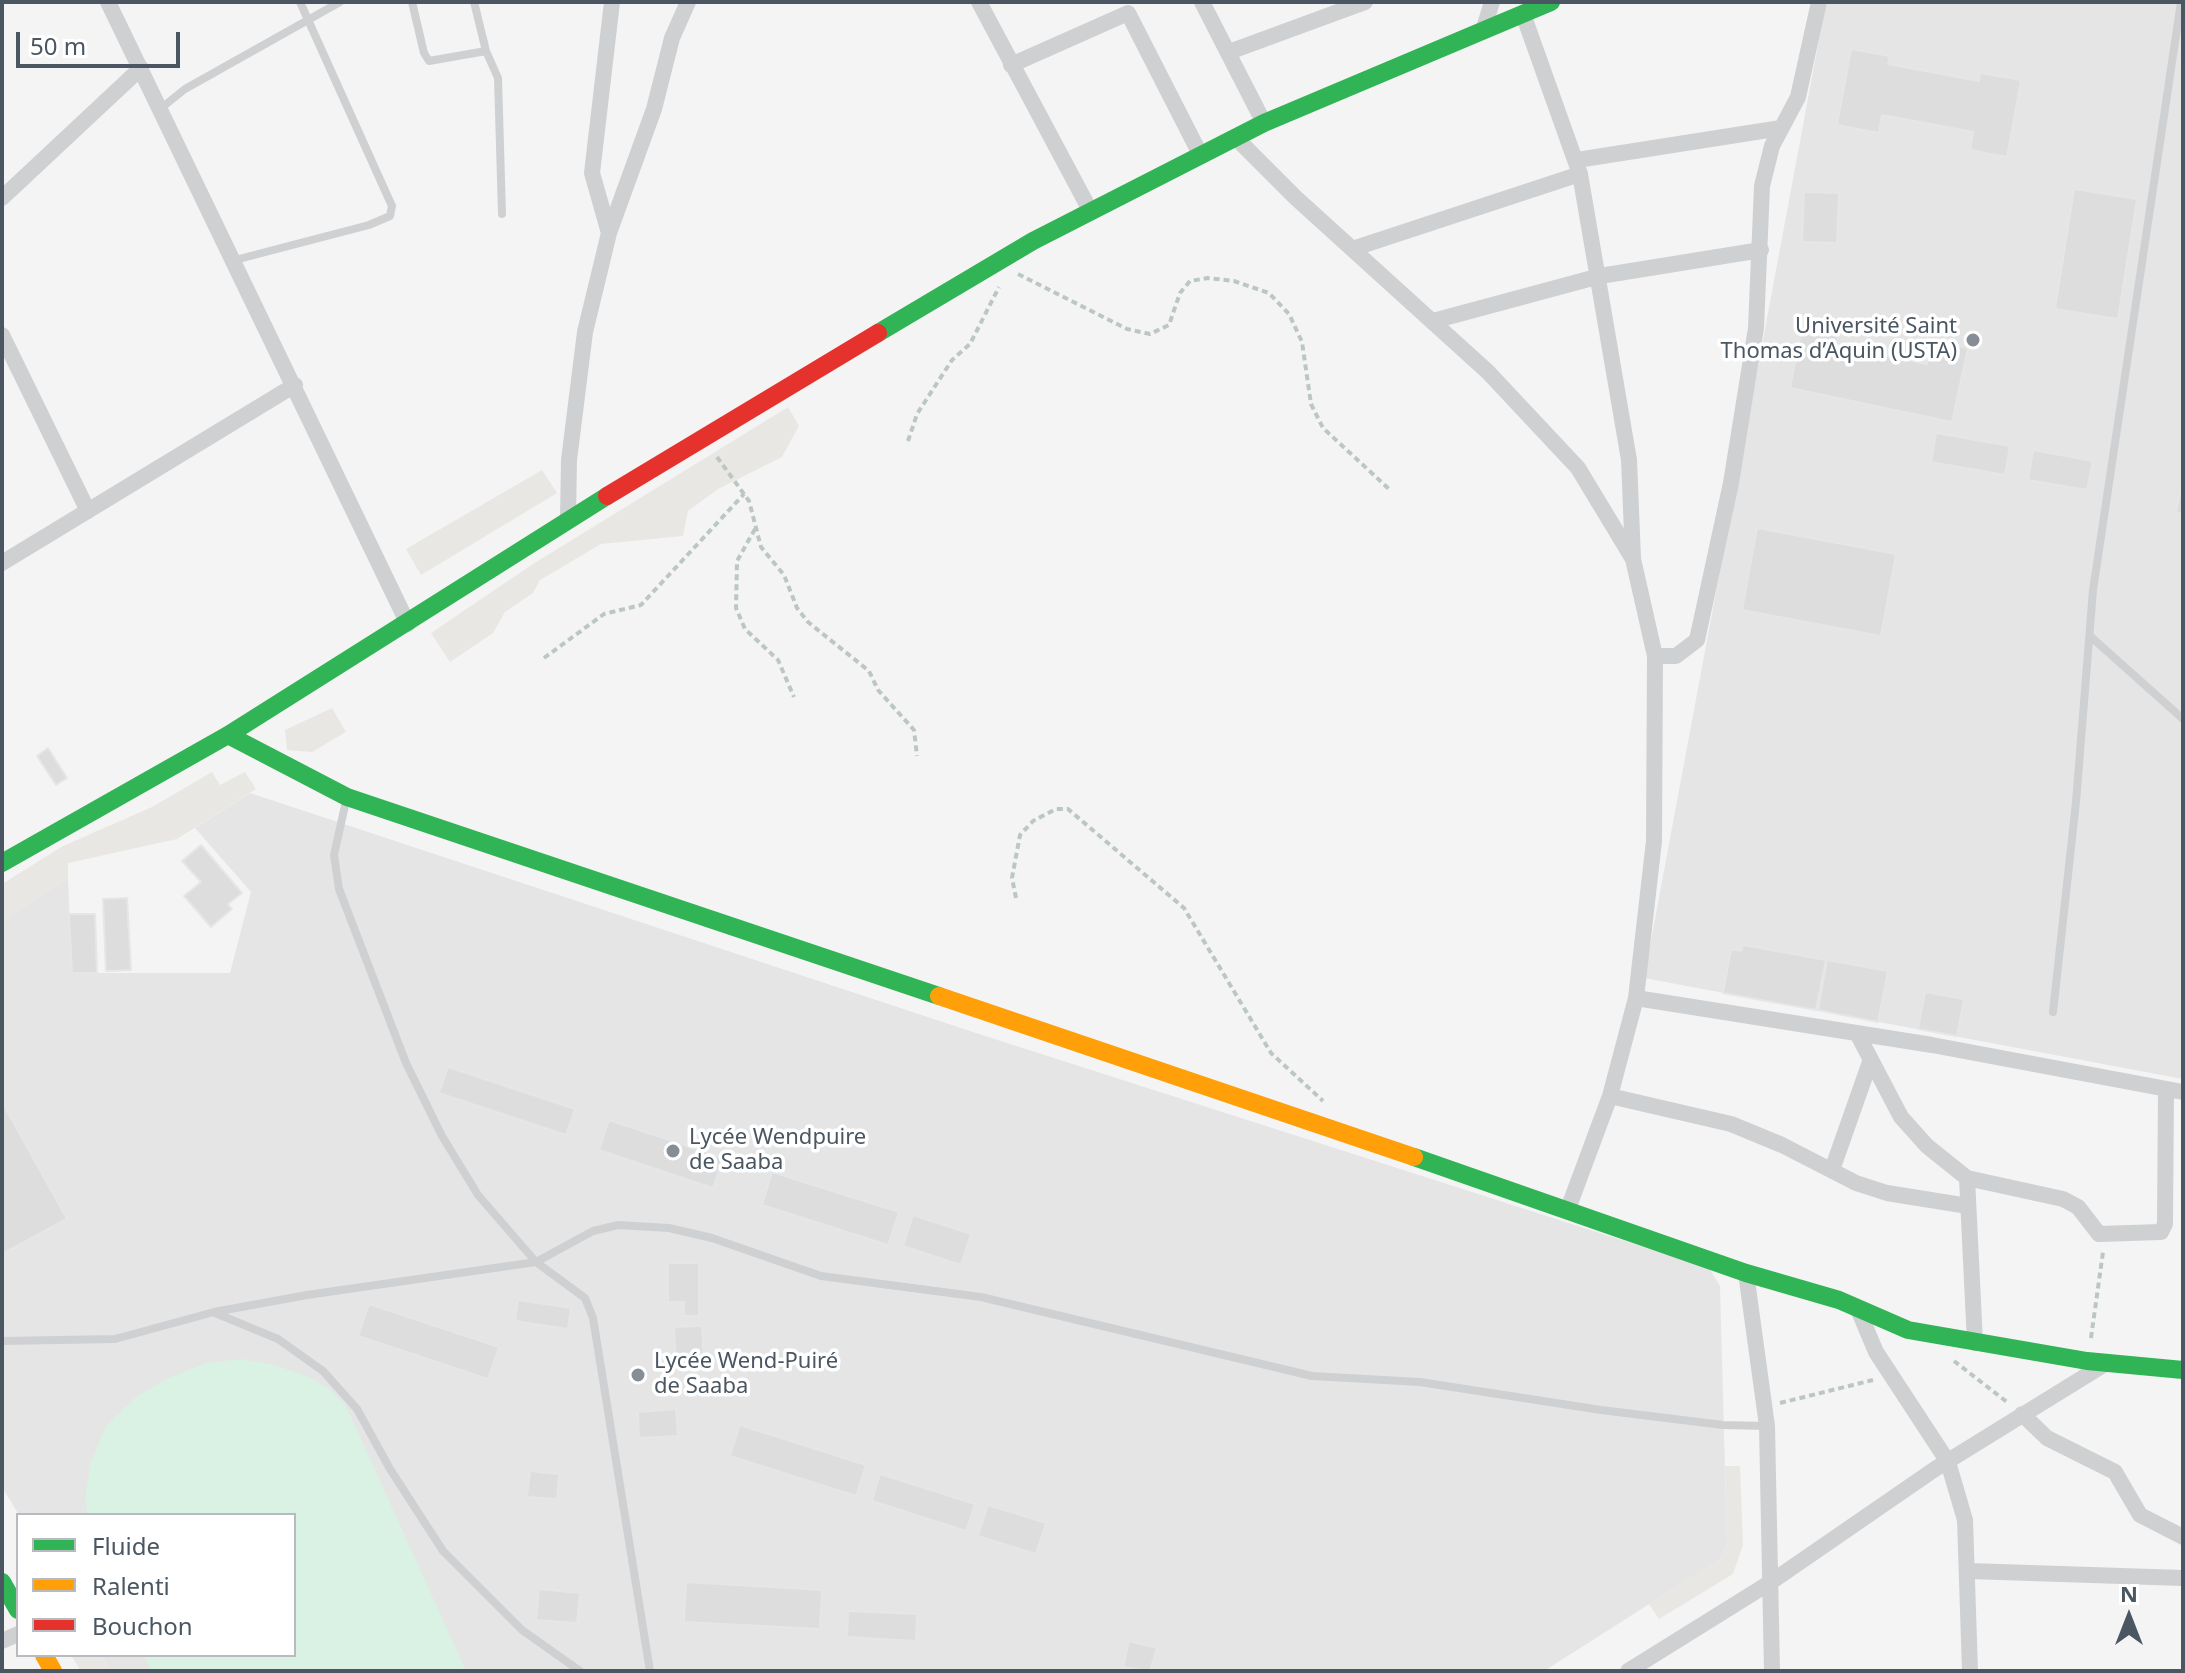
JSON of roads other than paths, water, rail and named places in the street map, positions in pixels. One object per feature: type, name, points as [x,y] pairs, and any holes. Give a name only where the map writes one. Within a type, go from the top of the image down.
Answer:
[{"type":"street","points":[[108,2],[408,624]]},
{"type":"street","points":[[609,233],[592,173],[612,2]]},
{"type":"street","points":[[568,519],[569,460],[583,346],[609,233],[654,109],[672,38],[688,2]]},
{"type":"street","points":[[979,2],[1091,212]]},
{"type":"street","points":[[1202,2],[1264,123]]},
{"type":"street","points":[[1483,31],[1492,2]]},
{"type":"street","points":[[2,863],[228,735],[408,624],[568,519],[999,261],[1264,123],[1551,2]]},
{"type":"street","points":[[1655,656],[1676,656],[1697,640],[1744,405],[1756,328],[1762,186],[1781,128],[1798,97],[1819,2]]},
{"type":"street","points":[[1229,52],[1357,3]]},
{"type":"street","points":[[1011,65],[1128,13],[1200,154]]},
{"type":"street","points":[[1523,14],[1578,167],[1600,276],[1629,460],[1633,559],[1655,656],[1654,841],[1636,998],[1610,1096],[1568,1209]]},
{"type":"street","points":[[2,198],[141,68]]},
{"type":"street","points":[[1352,249],[1578,167],[1781,128]]},
{"type":"street","points":[[1235,137],[1352,249],[1488,372],[1578,468],[1633,559]]},
{"type":"street","points":[[1433,321],[1600,276],[1761,250]]},
{"type":"street","points":[[2,335],[88,511]]},
{"type":"street","points":[[2,563],[295,385]]},
{"type":"street","points":[[228,735],[347,797],[1568,1209],[1746,1273],[1857,1307],[1908,1330],[2097,1362],[2183,1370]]},
{"type":"street","points":[[1636,998],[1858,1035],[2175,1090],[2165,1226],[2158,1233],[2099,1234],[2078,1207],[2063,1199],[1967,1178],[1935,1154],[1909,1127],[1870,1062],[1858,1035]]},
{"type":"street","points":[[1832,1170],[1870,1062]]},
{"type":"street","points":[[1610,1096],[1731,1124],[1887,1193],[1968,1206]]},
{"type":"street","points":[[1967,1178],[1975,1343]]},
{"type":"street","points":[[1746,1273],[1767,1426],[1772,1671]]},
{"type":"street","points":[[1857,1307],[1890,1374],[1948,1462],[1965,1520],[1970,1671]]},
{"type":"street","points":[[1628,1671],[1771,1582],[2097,1362]]},
{"type":"street","points":[[2022,1414],[2054,1443],[2115,1472],[2140,1515],[2183,1537]]},
{"type":"street","points":[[1969,1571],[2183,1578]]},
{"type":"street","points":[[2,1582],[16,1607]]},
{"type":"street","points":[[2,1588],[16,1608]]},
{"type":"lane","points":[[235,260],[369,225],[390,216],[392,206],[300,2]]},
{"type":"lane","points":[[160,109],[185,89],[340,2]]},
{"type":"lane","points":[[412,2],[424,53],[429,61],[486,51]]},
{"type":"lane","points":[[474,2],[486,51],[498,78],[502,214]]},
{"type":"lane","points":[[2053,1012],[2093,590],[2181,2]]},
{"type":"lane","points":[[2090,636],[2183,719]]},
{"type":"lane","points":[[347,797],[334,855],[339,889],[406,1063],[442,1136],[478,1195],[536,1262],[585,1298],[593,1318],[650,1671]]},
{"type":"lane","points":[[2,1341],[115,1339],[214,1312],[536,1262],[593,1231],[618,1225],[669,1228],[712,1238],[821,1276],[981,1297],[1312,1376],[1420,1382],[1616,1412],[1723,1425],[1767,1426]]},
{"type":"lane","points":[[214,1312],[278,1339],[323,1371],[357,1409],[390,1469],[443,1551],[522,1630],[580,1671]]},
{"type":"place","name":"Université Saint Thomas d’Aquin (USTA)","points":[[1973,340]]},
{"type":"place","name":"Lycée Wendpuire de Saaba","points":[[673,1151]]},
{"type":"place","name":"Lycée Wend-Puiré de Saaba","points":[[638,1375]]}]
